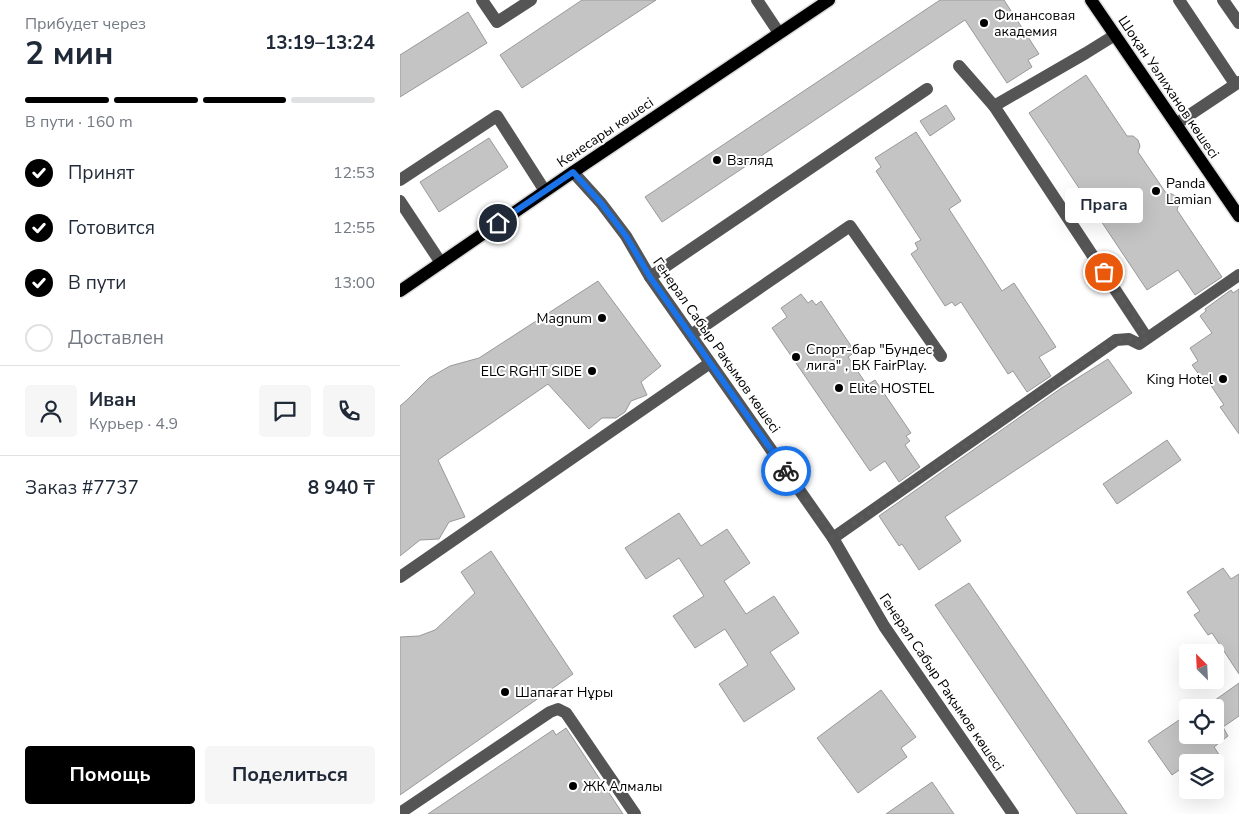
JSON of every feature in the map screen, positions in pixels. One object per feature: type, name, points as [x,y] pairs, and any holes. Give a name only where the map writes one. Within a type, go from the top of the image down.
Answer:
[{"type":"main road","name":"Кенесары көшесі","points":[[400,291],[829,0]]},
{"type":"main road","name":"Шоқан Уәлиханов көшесі","points":[[1091,0],[1239,216]]},
{"type":"street","points":[[482,0],[497,22],[531,0]]},
{"type":"street","points":[[757,0],[779,33]]},
{"type":"street","points":[[1176,124],[1237,83],[1179,0]]},
{"type":"street","points":[[1223,0],[1239,23]]},
{"type":"street","points":[[994,106],[1115,35]]},
{"type":"street","points":[[960,66],[994,106],[1147,338]]},
{"type":"street","points":[[650,277],[927,89]]},
{"type":"street","points":[[400,180],[497,116],[545,191]]},
{"type":"street","name":"Генерал Сабыр Рақымов көшесі","points":[[573,172],[601,203],[626,236],[650,277],[833,538],[884,626],[1013,814]]},
{"type":"street","points":[[400,201],[441,263]]},
{"type":"street","points":[[691,335],[850,226],[941,356]]},
{"type":"street","points":[[833,538],[1116,340],[1129,339],[1139,344],[1239,275]]},
{"type":"street","points":[[400,577],[710,363]]},
{"type":"street","points":[[400,813],[550,712],[558,709],[566,713],[635,814]]},
{"type":"building","points":[[582,0],[656,0],[522,88],[500,55]]},
{"type":"building","points":[[940,0],[1004,0],[1039,54],[1028,60],[1032,67],[1007,83],[965,20],[662,222],[645,197]]},
{"type":"building","points":[[468,12],[487,43],[400,97],[400,55]]},
{"type":"building","points":[[1086,75],[1127,136],[1133,136],[1138,140],[1140,146],[1138,152],[1166,193],[1177,197],[1179,204],[1177,210],[1222,277],[1195,295],[1178,270],[1147,290],[1029,113]]},
{"type":"building","points":[[946,105],[955,119],[930,136],[920,121]]},
{"type":"building","points":[[916,132],[961,201],[949,209],[1002,291],[1014,283],[1056,347],[1039,357],[1051,376],[1027,392],[1013,371],[1008,374],[961,302],[955,306],[952,302],[945,306],[911,254],[918,249],[915,243],[921,240],[876,171],[881,167],[875,158]]},
{"type":"building","points":[[489,138],[508,167],[439,212],[420,182]]},
{"type":"building","points":[[598,281],[661,366],[641,382],[647,395],[631,401],[625,412],[616,418],[602,418],[589,429],[548,384],[438,460],[465,517],[449,522],[439,539],[420,540],[400,556],[400,406],[429,378],[450,366],[479,358]]},
{"type":"building","name":"King Hotel","points":[[1239,289],[1239,434],[1220,407],[1224,405],[1206,378],[1203,380],[1192,365],[1198,361],[1190,348],[1212,333],[1200,316],[1206,311],[1205,309],[1231,290],[1233,293]]},
{"type":"building","points":[[801,294],[808,303],[812,300],[816,305],[821,301],[855,352],[848,357],[867,385],[875,380],[911,433],[906,436],[910,441],[905,445],[920,467],[899,482],[885,461],[870,471],[772,328],[787,317],[781,308]]},
{"type":"building","points":[[1108,359],[1132,393],[945,517],[961,541],[919,570],[902,544],[899,546],[879,516],[1060,389]]},
{"type":"building","points":[[1167,440],[1181,460],[1117,504],[1103,484]]},
{"type":"building","points":[[679,513],[701,546],[727,529],[750,563],[724,581],[746,614],[774,596],[799,633],[770,652],[795,689],[744,722],[719,684],[748,665],[725,629],[695,648],[673,616],[704,596],[679,558],[646,579],[625,548]]},
{"type":"building","name":"Шапағат Нұры","points":[[491,551],[573,674],[400,795],[400,637],[419,636],[435,630],[475,593],[461,572]]},
{"type":"building","points":[[1223,568],[1231,579],[1239,574],[1239,674],[1224,651],[1224,644],[1219,644],[1212,633],[1208,635],[1194,615],[1200,611],[1187,592]]},
{"type":"building","points":[[969,583],[1127,814],[1077,814],[935,605]]},
{"type":"building","points":[[1239,683],[1239,716],[1224,726],[1224,699],[1217,699]]},
{"type":"building","points":[[881,690],[916,737],[901,748],[907,757],[858,793],[817,738]]},
{"type":"building","points":[[1179,720],[1179,744],[1218,744],[1214,747],[1219,754],[1179,754],[1179,770],[1172,775],[1148,741]]},
{"type":"building","points":[[566,728],[623,814],[428,814],[553,730],[556,735]]},
{"type":"building","points":[[1224,729],[1228,736],[1224,739]]},
{"type":"building","points":[[932,782],[954,814],[886,814]]},
{"type":"way so far","points":[[786,471],[833,538],[1116,340],[1129,339],[1139,344],[1147,338],[1104,272]]},
{"type":"place","name":"Финансовая академия","points":[[984,23]]},
{"type":"place","name":"Взгляд","points":[[717,160]]},
{"type":"place","name":"Panda Lamian","points":[[1156,191]]},
{"type":"place","name":"Прага","points":[[1104,272]]},
{"type":"place","name":"Magnum","points":[[602,318]]},
{"type":"place","name":"Спорт-бар \"Бундес лига\" , БК FairPlay.","points":[[796,357]]},
{"type":"place","name":"ELC RGHT SIDE","points":[[592,371]]},
{"type":"place","name":"King Hotel","points":[[1223,379]]},
{"type":"place","name":"Elite HOSTEL","points":[[839,388]]},
{"type":"place","name":"Шапағат Нұры","points":[[505,692]]},
{"type":"place","name":"ЖК Алмалы","points":[[573,786]]},
{"type":"route","points":[[498,223],[573,172],[601,203],[626,236],[650,277],[786,471]]}]
